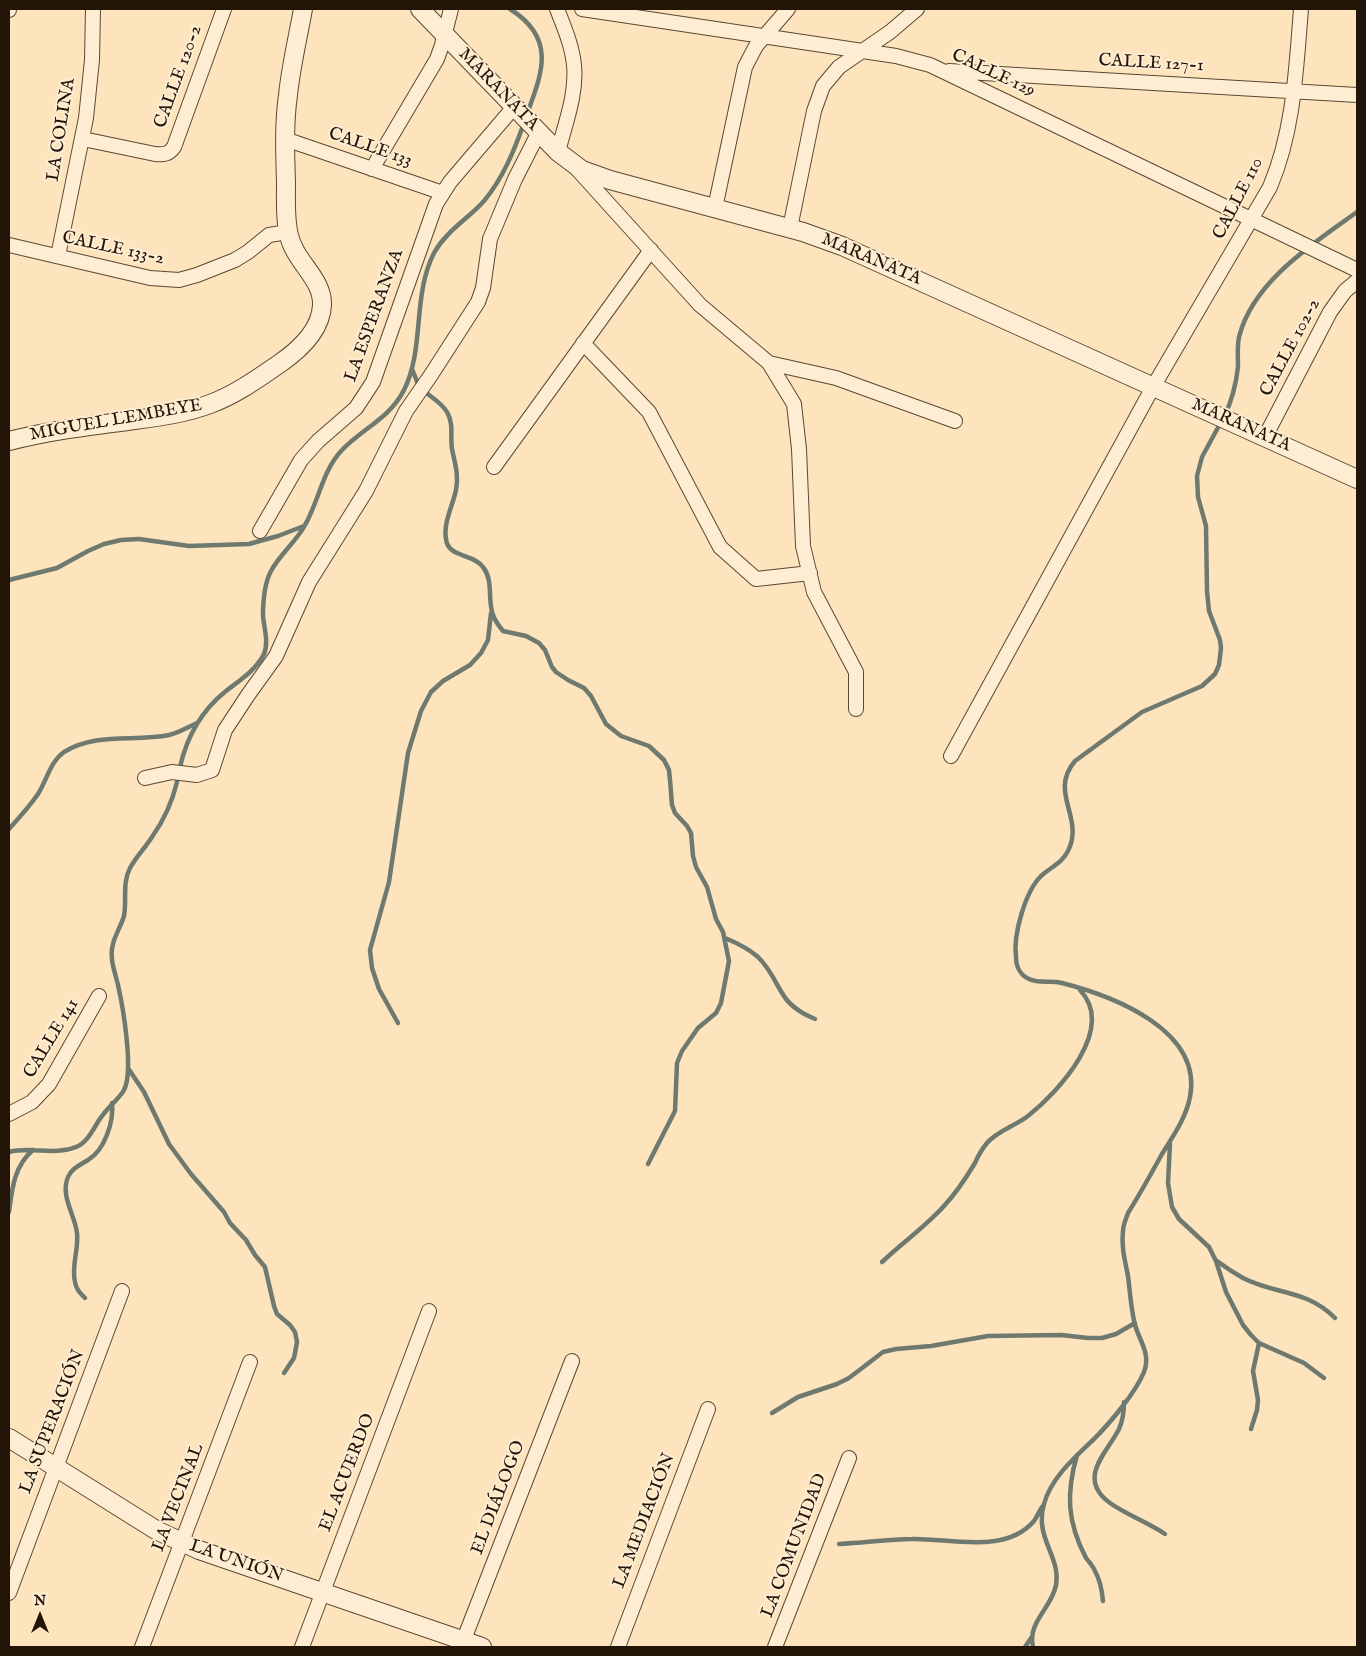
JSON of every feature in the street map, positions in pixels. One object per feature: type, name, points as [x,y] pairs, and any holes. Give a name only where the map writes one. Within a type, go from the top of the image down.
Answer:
[{"type":"street","name":"LA COLINA","points":[[58,256],[89,100],[93,9]]},
{"type":"street","name":"CALLE 120-2","points":[[82,139],[155,154],[166,154],[174,147],[224,9]]},
{"type":"street","name":"MIGUEL LEMBEYE","points":[[9,441],[57,430],[168,415],[212,404],[238,390],[292,354],[306,341],[316,326],[322,307],[320,289],[296,254],[288,232],[285,139],[288,95],[303,9]]},
{"type":"street","name":"MARANATA","points":[[420,9],[558,152],[574,165],[601,178],[790,228],[854,251],[1357,479]]},
{"type":"street","points":[[372,168],[437,59],[451,9]]},
{"type":"street","points":[[557,9],[571,49],[574,76],[573,89],[558,152]]},
{"type":"street","name":"CALLE 129","points":[[582,9],[862,51],[908,59],[942,70],[1357,270]]},
{"type":"street","points":[[715,208],[745,67],[764,36],[788,9]]},
{"type":"street","points":[[790,228],[818,97],[824,86],[839,67],[903,22],[917,9]]},
{"type":"street","name":"CALLE 110","points":[[951,756],[1154,387],[1252,219],[1278,169],[1288,133],[1294,92],[1300,9]]},
{"type":"street","name":"CALLE 127-1","points":[[942,70],[1357,95]]},
{"type":"street","name":"LA ESPERANZA","points":[[260,531],[301,460],[313,446],[356,408],[373,382],[430,218],[443,193],[514,106]]},
{"type":"street","points":[[145,778],[172,772],[197,775],[212,770],[225,730],[276,656],[309,582],[366,491],[406,411],[478,302],[483,288],[490,239],[515,179],[539,132]]},
{"type":"street","name":"CALLE 133","points":[[285,139],[443,193]]},
{"type":"street","points":[[574,165],[700,305],[769,363],[794,404],[799,449],[802,546],[814,592],[856,672],[856,709]]},
{"type":"street","name":"CALLE 133-2","points":[[9,245],[159,280],[179,280],[235,260],[269,235],[288,232]]},
{"type":"street","points":[[494,467],[651,250]]},
{"type":"street","name":"CALLE 102-2","points":[[1265,437],[1330,312],[1345,291],[1357,281]]},
{"type":"street","points":[[583,343],[649,412],[720,547],[756,580],[810,573]]},
{"type":"street","points":[[769,363],[836,378],[955,421]]},
{"type":"street","name":"CALLE 141","points":[[9,1114],[32,1102],[45,1089],[99,996]]},
{"type":"street","name":"LA SUPERACIÓN","points":[[9,1593],[122,1291]]},
{"type":"street","name":"EL ACUERDO","points":[[302,1647],[429,1312]]},
{"type":"street","name":"EL DIÁLOGO","points":[[462,1644],[572,1361]]},
{"type":"street","name":"LA VECINAL","points":[[142,1647],[250,1362]]},
{"type":"street","name":"LA MEDIACIÓN","points":[[618,1647],[708,1409]]},
{"type":"street","name":"LA UNIÓN","points":[[9,1438],[156,1530],[182,1543],[323,1592],[462,1644],[482,1647]]},
{"type":"street","name":"LA COMUNIDAD","points":[[775,1647],[849,1458]]},
{"type":"waterway","points":[[510,9],[525,20],[534,32],[540,44],[542,56],[538,84],[527,114]]},
{"type":"waterway","points":[[180,767],[191,735],[202,716],[217,699],[242,679],[261,660],[266,640],[263,616],[265,587],[271,571],[305,525],[335,458],[350,443],[384,416],[404,390],[414,357],[423,287],[434,253],[445,238],[478,208],[491,192],[507,164],[524,123]]},
{"type":"waterway","points":[[1225,415],[1232,398],[1236,380],[1239,337],[1246,317],[1257,298],[1271,281],[1304,250],[1357,212]]},
{"type":"waterway","points":[[412,369],[418,384]]},
{"type":"waterway","points":[[424,391],[447,412],[451,426],[452,449],[457,479],[445,533],[448,545],[456,553],[473,559],[483,567],[488,578],[491,609],[503,631],[526,636],[539,643],[545,650],[556,672],[584,688],[591,696],[606,724],[621,736],[649,746],[664,760],[669,770],[672,805],[675,813],[691,833],[696,867],[707,887],[716,919],[723,932],[729,961],[721,1003],[716,1013],[698,1028],[682,1051],[677,1063],[675,1111],[648,1164]]},
{"type":"waterway","points":[[1033,1647],[1032,1638],[1034,1630],[1054,1593],[1057,1575],[1042,1527],[1042,1516],[1047,1494],[1064,1469],[1122,1407],[1135,1389],[1146,1366],[1146,1354],[1132,1313],[1123,1248],[1123,1229],[1128,1213],[1179,1127],[1190,1097],[1190,1073],[1183,1053],[1169,1035],[1150,1020],[1128,1007],[1083,989],[1058,982],[1037,981],[1026,977],[1021,973],[1017,964],[1016,937],[1021,914],[1035,883],[1063,859],[1068,851],[1072,839],[1072,827],[1065,795],[1065,784],[1068,773],[1075,761],[1142,712],[1202,686],[1215,674],[1219,665],[1221,648],[1220,640],[1209,611],[1206,526],[1198,497],[1197,476],[1202,457],[1221,422]]},
{"type":"waterway","points":[[9,580],[57,568],[88,551],[104,544],[121,540],[139,539],[189,546],[249,544],[304,526]]},
{"type":"waterway","points":[[398,1023],[379,989],[372,968],[370,950],[389,882],[408,753],[421,711],[431,692],[443,681],[470,665],[481,653],[488,640],[491,613]]},
{"type":"waterway","points":[[9,829],[28,808],[41,789],[55,761],[64,752],[89,742],[169,735],[197,723]]},
{"type":"waterway","points":[[9,1152],[17,1150],[59,1151],[81,1145],[124,1090],[128,1069],[127,1039],[113,965],[112,949],[124,916],[125,886],[128,874],[132,864],[164,818],[177,782]]},
{"type":"waterway","points":[[725,938],[742,946],[758,957],[766,966],[786,999],[802,1013],[815,1019]]},
{"type":"waterway","points":[[882,1262],[937,1214],[957,1191],[983,1148],[991,1139],[1028,1116],[1054,1092],[1067,1076],[1079,1059],[1088,1041],[1092,1023],[1090,1006],[1080,990]]},
{"type":"waterway","points":[[128,1068],[144,1092],[169,1144],[191,1174],[224,1212],[230,1223],[246,1240],[265,1267],[277,1314],[290,1325],[295,1332],[297,1342],[294,1358],[284,1373]]},
{"type":"waterway","points":[[85,1298],[77,1289],[75,1282],[77,1233],[67,1198],[66,1184],[72,1171],[94,1155],[104,1142],[110,1126],[112,1103]]},
{"type":"waterway","points":[[1170,1143],[1168,1183],[1172,1207],[1179,1219],[1209,1247],[1216,1261],[1226,1292],[1243,1325],[1259,1343],[1304,1363],[1324,1378]]},
{"type":"waterway","points":[[9,1212],[15,1178],[22,1163],[33,1150]]},
{"type":"waterway","points":[[1217,1261],[1255,1283],[1313,1302],[1335,1318]]},
{"type":"waterway","points":[[772,1413],[798,1397],[849,1378],[883,1352],[988,1336],[1061,1335],[1102,1338],[1116,1334],[1135,1323]]},
{"type":"waterway","points":[[1251,1429],[1258,1400],[1253,1371],[1259,1343]]},
{"type":"waterway","points":[[1124,1402],[1123,1416],[1119,1429],[1097,1466],[1095,1484],[1100,1494],[1110,1503],[1165,1534]]},
{"type":"waterway","points":[[1077,1455],[1071,1482],[1070,1507],[1072,1520],[1080,1545],[1098,1578],[1103,1601]]},
{"type":"waterway","points":[[839,1544],[912,1539],[960,1542],[993,1541],[1008,1538],[1022,1531],[1034,1521],[1042,1507]]},
{"type":"waterway","points":[[1025,1647],[1031,1638]]}]
